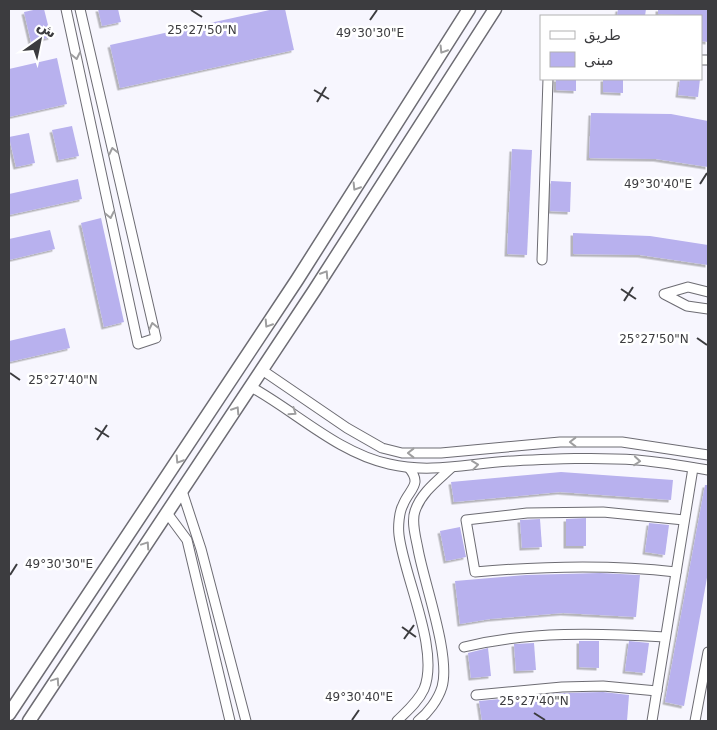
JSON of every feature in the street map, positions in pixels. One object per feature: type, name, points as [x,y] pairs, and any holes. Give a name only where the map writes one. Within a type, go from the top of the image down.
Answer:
[{"type":"main road","points":[[9,714],[297,280],[469,9]]},
{"type":"main road","points":[[29,721],[251,387],[495,9]]},
{"type":"street","points":[[66,9],[138,344],[156,338],[80,9]]},
{"type":"street","points":[[542,260],[548,80]]},
{"type":"street","points":[[708,292],[688,287],[664,294],[687,306],[708,309]]},
{"type":"street","points":[[262,370],[346,428],[382,448],[402,453],[441,453],[560,442],[622,442],[708,456]]},
{"type":"street","points":[[251,387],[278,402],[335,441],[387,464],[409,468],[451,468],[508,461],[581,458],[638,460],[708,470]]},
{"type":"street","points":[[397,721],[415,704],[424,688],[429,666],[424,633],[399,534],[402,506],[416,482],[415,476],[409,468]]},
{"type":"street","points":[[418,721],[433,705],[442,686],[443,659],[420,562],[414,513],[427,490],[451,468]]},
{"type":"street","points":[[652,721],[693,468]]},
{"type":"street","points":[[182,491],[201,549],[246,721]]},
{"type":"street","points":[[676,572],[605,566],[540,566],[475,572],[466,520],[527,513],[603,512],[684,520]]},
{"type":"street","points":[[167,513],[186,540],[230,721]]},
{"type":"street","points":[[464,647],[489,641],[560,634],[665,637]]},
{"type":"street","points":[[695,721],[708,652]]},
{"type":"street","points":[[476,694],[603,686],[656,691]]},
{"type":"building","points":[[44,9],[51,37],[31,42],[24,12]]},
{"type":"building","points":[[98,9],[118,9],[121,22],[102,26]]},
{"type":"building","points":[[274,9],[285,9],[294,50],[120,88],[110,45]]},
{"type":"building","points":[[618,9],[646,9],[645,15],[617,15]]},
{"type":"building","points":[[658,9],[708,9],[708,42],[702,41],[702,15],[658,14]]},
{"type":"building","points":[[57,58],[67,104],[9,117],[9,69]]},
{"type":"building","points":[[556,80],[576,80],[576,91],[556,90]]},
{"type":"building","points":[[603,80],[623,80],[623,93],[603,92]]},
{"type":"building","points":[[680,80],[700,80],[698,97],[678,95]]},
{"type":"building","points":[[591,113],[671,114],[708,121],[708,167],[656,159],[589,158]]},
{"type":"building","points":[[72,126],[79,156],[59,160],[52,130]]},
{"type":"building","points":[[29,133],[35,163],[16,167],[9,137]]},
{"type":"building","points":[[512,149],[532,150],[527,255],[507,254]]},
{"type":"building","points":[[78,179],[82,199],[9,215],[9,194]]},
{"type":"building","points":[[551,181],[571,182],[570,212],[550,211]]},
{"type":"building","points":[[101,218],[124,322],[104,327],[81,223]]},
{"type":"building","points":[[50,230],[55,249],[9,260],[9,239]]},
{"type":"building","points":[[573,233],[650,236],[708,245],[708,265],[640,255],[573,254]]},
{"type":"building","points":[[65,328],[70,348],[9,362],[9,341]]},
{"type":"building","points":[[561,472],[673,480],[671,500],[560,492],[454,502],[451,482]]},
{"type":"building","points":[[705,485],[708,485],[708,572],[684,706],[665,702]]},
{"type":"building","points":[[586,518],[586,546],[566,546],[566,519]]},
{"type":"building","points":[[540,519],[542,547],[522,548],[520,520]]},
{"type":"building","points":[[649,523],[669,525],[665,555],[645,552]]},
{"type":"building","points":[[460,527],[466,557],[446,561],[440,531]]},
{"type":"building","points":[[600,573],[640,575],[636,617],[563,613],[490,619],[460,624],[455,581],[526,575]]},
{"type":"building","points":[[579,641],[599,641],[599,668],[579,667]]},
{"type":"building","points":[[629,641],[649,643],[645,673],[625,671]]},
{"type":"building","points":[[534,643],[536,670],[516,671],[514,644]]},
{"type":"building","points":[[488,648],[491,676],[471,678],[468,653]]},
{"type":"building","points":[[603,692],[629,695],[627,721],[482,721],[479,701],[562,693]]}]
